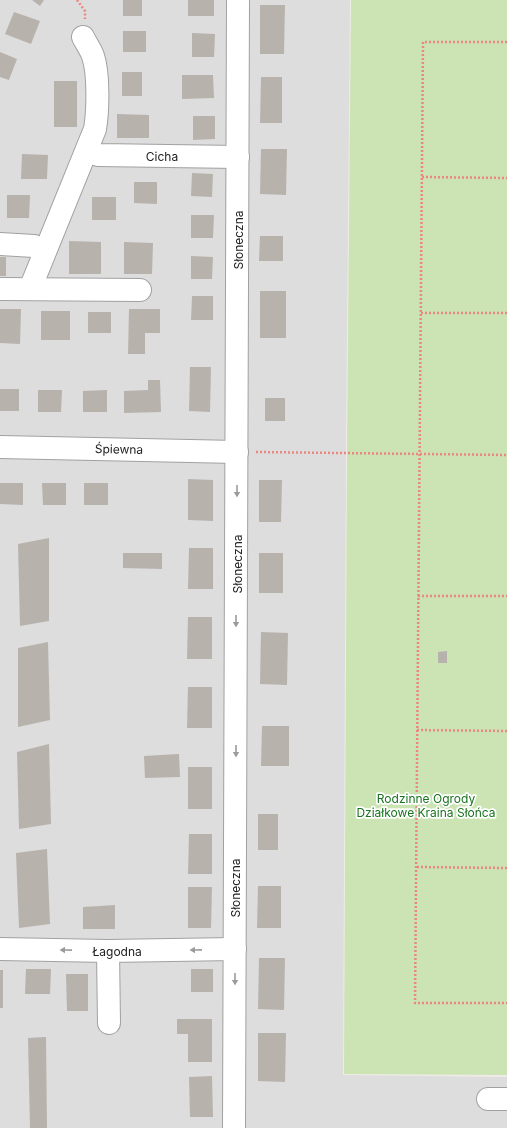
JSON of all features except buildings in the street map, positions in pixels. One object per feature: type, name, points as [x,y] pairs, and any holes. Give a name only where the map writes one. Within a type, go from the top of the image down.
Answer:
[{"type":"street","name":"Słoneczna","points":[[234,1128],[238,0]]},
{"type":"street","points":[[30,289],[95,129],[97,116],[94,56],[83,37]]},
{"type":"street","name":"Cicha","points":[[87,151],[98,156],[238,157]]},
{"type":"street","points":[[0,244],[34,246],[45,251]]},
{"type":"street","points":[[0,289],[140,290]]},
{"type":"street","name":"Śpiewna","points":[[0,447],[237,452]]},
{"type":"street","name":"Łagodna","points":[[0,949],[108,952],[235,949]]},
{"type":"street","points":[[108,952],[108,1023]]},
{"type":"path","points":[[507,42],[423,42],[415,1003],[507,1003]]},
{"type":"path","points":[[422,177],[507,178]]},
{"type":"path","points":[[421,313],[507,314]]},
{"type":"path","points":[[237,452],[507,455]]},
{"type":"path","points":[[418,596],[507,596]]},
{"type":"path","points":[[417,730],[507,731]]},
{"type":"path","points":[[417,867],[507,868]]},
{"type":"shaded area","points":[[0,0],[350,0],[343,1075],[507,1077],[507,1128],[0,1128]]},
{"type":"green space","name":"Rodzinne Ogrody Działkowe Kraina Słońca","points":[[351,0],[507,0],[507,1075],[344,1074]]}]
